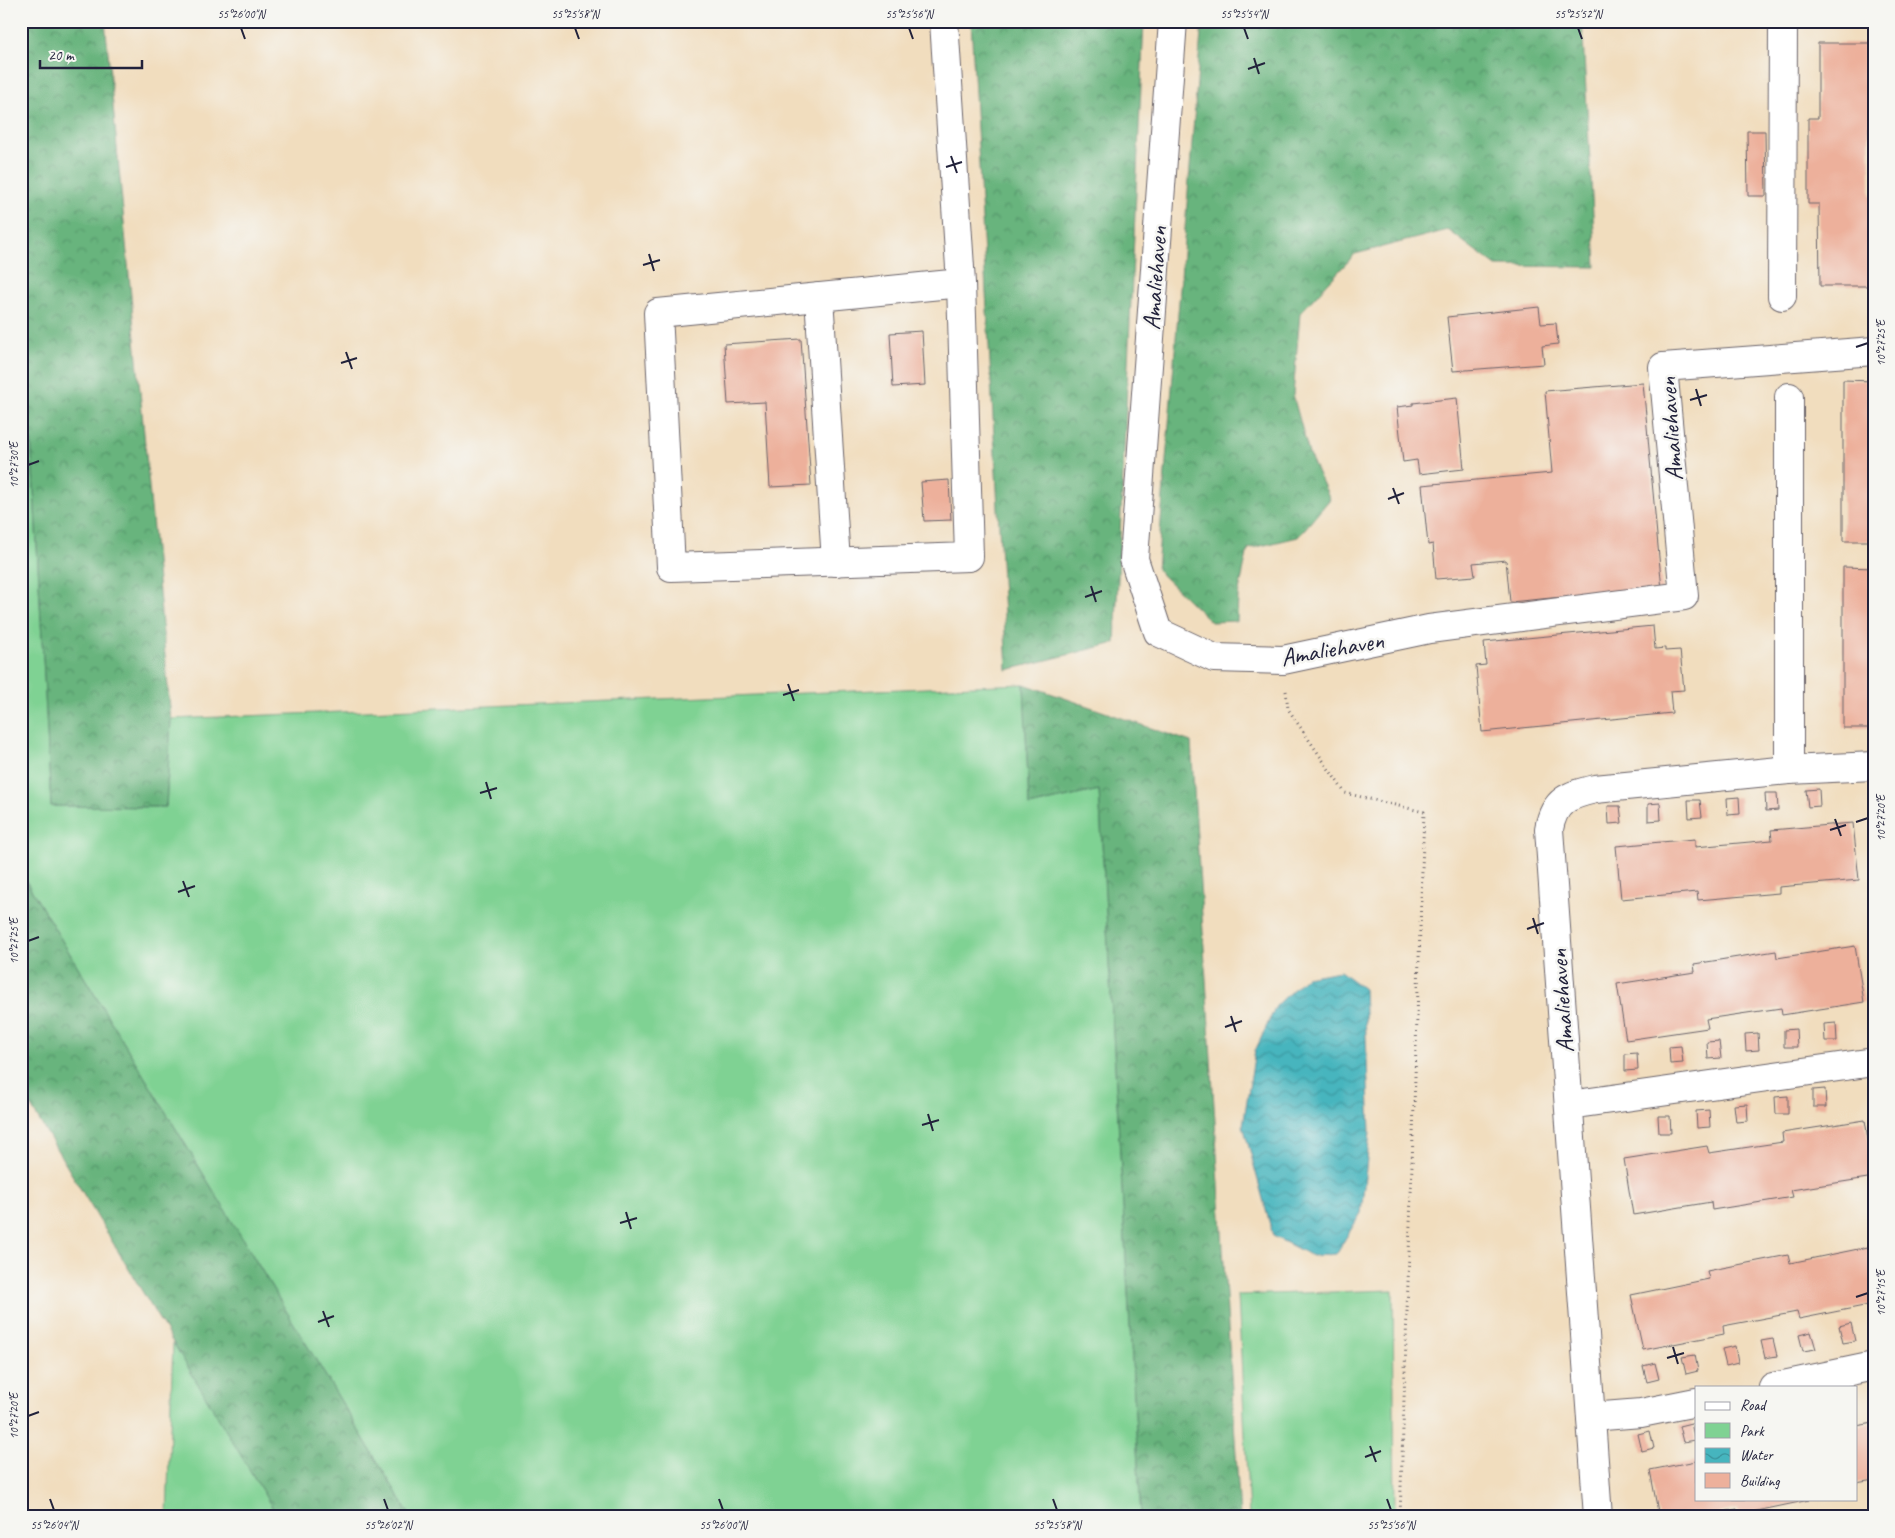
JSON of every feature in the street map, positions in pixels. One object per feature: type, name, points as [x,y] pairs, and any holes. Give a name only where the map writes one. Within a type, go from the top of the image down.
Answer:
[{"type":"street","points":[[944,21],[961,283],[968,557],[671,567],[658,312],[961,283]]},
{"type":"street","name":"Amaliehaven","points":[[1173,21],[1134,559],[1158,632],[1214,658],[1283,660],[1429,629],[1684,596],[1663,367],[1874,351]]},
{"type":"street","points":[[1782,296],[1783,21]]},
{"type":"street","points":[[819,297],[836,562]]},
{"type":"street","points":[[1789,397],[1789,770]]},
{"type":"street","name":"Amaliehaven","points":[[1598,1517],[1549,829],[1551,819],[1556,808],[1564,799],[1595,789],[1789,770],[1874,766]]},
{"type":"street","points":[[1568,1105],[1874,1062]]},
{"type":"street","points":[[1778,1386],[1874,1366]]},
{"type":"street","points":[[1591,1417],[1641,1413],[1695,1402]]},
{"type":"path","points":[[1283,660],[1288,709],[1345,793],[1424,812],[1400,1517]]},
{"type":"green space","points":[[21,21],[105,21],[171,719],[166,807],[51,806],[21,247]]},
{"type":"green space","points":[[971,21],[1144,21],[1115,643],[1007,670]]},
{"type":"green space","points":[[1202,21],[1582,21],[1596,267],[1496,266],[1448,230],[1355,254],[1300,313],[1293,395],[1309,454],[1330,499],[1298,537],[1248,549],[1238,596],[1237,621],[1211,622],[1157,570]]},
{"type":"green space","points":[[21,247],[51,806],[166,807],[171,719],[1024,684],[1029,806],[1099,790],[1141,1517],[411,1517],[21,873]]},
{"type":"green space","points":[[1024,684],[1191,742],[1240,1517],[1141,1517],[1099,790],[1029,806]]},
{"type":"green space","points":[[21,873],[411,1517],[278,1517],[21,1090]]},
{"type":"green space","points":[[1393,1290],[1395,1517],[1249,1517],[1238,1295]]},
{"type":"green space","points":[[173,1342],[278,1517],[167,1517]]},
{"type":"water","points":[[1340,971],[1364,989],[1370,1132],[1361,1213],[1336,1254],[1312,1256],[1273,1236],[1243,1125],[1255,1051],[1276,1006],[1306,977]]},
{"type":"building","points":[[1818,43],[1874,43],[1874,127],[1869,127],[1870,196],[1874,196],[1874,286],[1820,286],[1819,204],[1808,204],[1808,118],[1818,118]]},
{"type":"building","points":[[1747,131],[1765,131],[1766,196],[1748,196]]},
{"type":"building","points":[[1539,307],[1541,324],[1556,323],[1558,344],[1542,346],[1544,364],[1453,371],[1447,317]]},
{"type":"building","points":[[922,331],[925,385],[893,387],[890,333]]},
{"type":"building","points":[[801,339],[811,485],[770,487],[765,402],[728,404],[724,344]]},
{"type":"building","points":[[1843,380],[1874,381],[1874,541],[1843,541]]},
{"type":"building","points":[[1643,383],[1662,590],[1510,602],[1506,560],[1473,563],[1475,576],[1436,579],[1433,544],[1428,545],[1422,485],[1552,473],[1545,391]]},
{"type":"building","points":[[1457,398],[1464,469],[1419,474],[1417,460],[1403,462],[1397,407],[1413,405],[1413,403]]},
{"type":"building","points":[[949,480],[951,520],[924,521],[921,482]]},
{"type":"building","points":[[1843,567],[1874,568],[1874,728],[1843,728]]},
{"type":"building","points":[[1653,626],[1655,649],[1665,648],[1665,651],[1680,650],[1684,690],[1670,691],[1672,713],[1482,732],[1476,666],[1486,665],[1484,642]]},
{"type":"building","points":[[1819,789],[1820,806],[1808,807],[1806,790]]},
{"type":"building","points":[[1765,793],[1777,793],[1778,810],[1766,811]]},
{"type":"building","points":[[1739,797],[1740,814],[1728,815],[1727,798]]},
{"type":"building","points":[[1688,800],[1700,800],[1702,817],[1689,818]]},
{"type":"building","points":[[1660,803],[1661,820],[1648,821],[1648,804]]},
{"type":"building","points":[[1608,806],[1620,806],[1622,823],[1609,824]]},
{"type":"building","points":[[1853,823],[1859,880],[1779,887],[1779,893],[1698,900],[1697,892],[1621,899],[1616,846],[1695,839],[1695,847],[1772,840],[1771,830]]},
{"type":"building","points":[[1855,946],[1864,1002],[1782,1015],[1781,1008],[1706,1019],[1708,1028],[1626,1040],[1617,984],[1695,972],[1694,964],[1776,951],[1777,958]]},
{"type":"building","points":[[1836,1023],[1837,1041],[1825,1041],[1824,1024]]},
{"type":"building","points":[[1796,1029],[1797,1047],[1784,1047],[1784,1030]]},
{"type":"building","points":[[1758,1033],[1759,1050],[1746,1051],[1745,1034]]},
{"type":"building","points":[[1719,1041],[1721,1058],[1708,1059],[1707,1042]]},
{"type":"building","points":[[1681,1046],[1683,1063],[1670,1064],[1669,1047]]},
{"type":"building","points":[[1637,1053],[1638,1070],[1625,1071],[1625,1054]]},
{"type":"building","points":[[1825,1089],[1826,1107],[1813,1107],[1813,1090]]},
{"type":"building","points":[[1788,1096],[1788,1114],[1776,1114],[1775,1097]]},
{"type":"building","points":[[1747,1104],[1748,1121],[1736,1122],[1734,1105]]},
{"type":"building","points":[[1709,1110],[1710,1127],[1697,1128],[1696,1111]]},
{"type":"building","points":[[1658,1116],[1670,1116],[1671,1133],[1659,1133]]},
{"type":"building","points":[[1865,1120],[1874,1177],[1791,1190],[1793,1197],[1712,1210],[1711,1202],[1633,1215],[1624,1159],[1707,1146],[1709,1153],[1783,1142],[1782,1133]]},
{"type":"building","points":[[1868,1247],[1874,1276],[1874,1304],[1799,1319],[1797,1312],[1723,1326],[1724,1334],[1643,1350],[1631,1295],[1709,1279],[1707,1271],[1788,1255],[1790,1263]]},
{"type":"building","points":[[1851,1323],[1855,1341],[1843,1343],[1839,1326]]},
{"type":"building","points":[[1811,1332],[1816,1349],[1803,1351],[1799,1335]]},
{"type":"building","points":[[1773,1339],[1777,1356],[1765,1358],[1761,1341]]},
{"type":"building","points":[[1735,1346],[1738,1363],[1726,1366],[1722,1349]]},
{"type":"building","points":[[1695,1355],[1698,1371],[1686,1374],[1682,1357]]},
{"type":"building","points":[[1655,1363],[1659,1379],[1647,1382],[1643,1366]]},
{"type":"building","points":[[1691,1423],[1695,1440],[1683,1442],[1679,1426]]},
{"type":"building","points":[[1874,1423],[1874,1480],[1858,1483],[1858,1426]]},
{"type":"building","points":[[1650,1431],[1654,1448],[1642,1451],[1638,1434]]},
{"type":"building","points":[[1695,1461],[1695,1500],[1809,1500],[1738,1515],[1737,1509],[1700,1517],[1659,1517],[1650,1470]]}]
